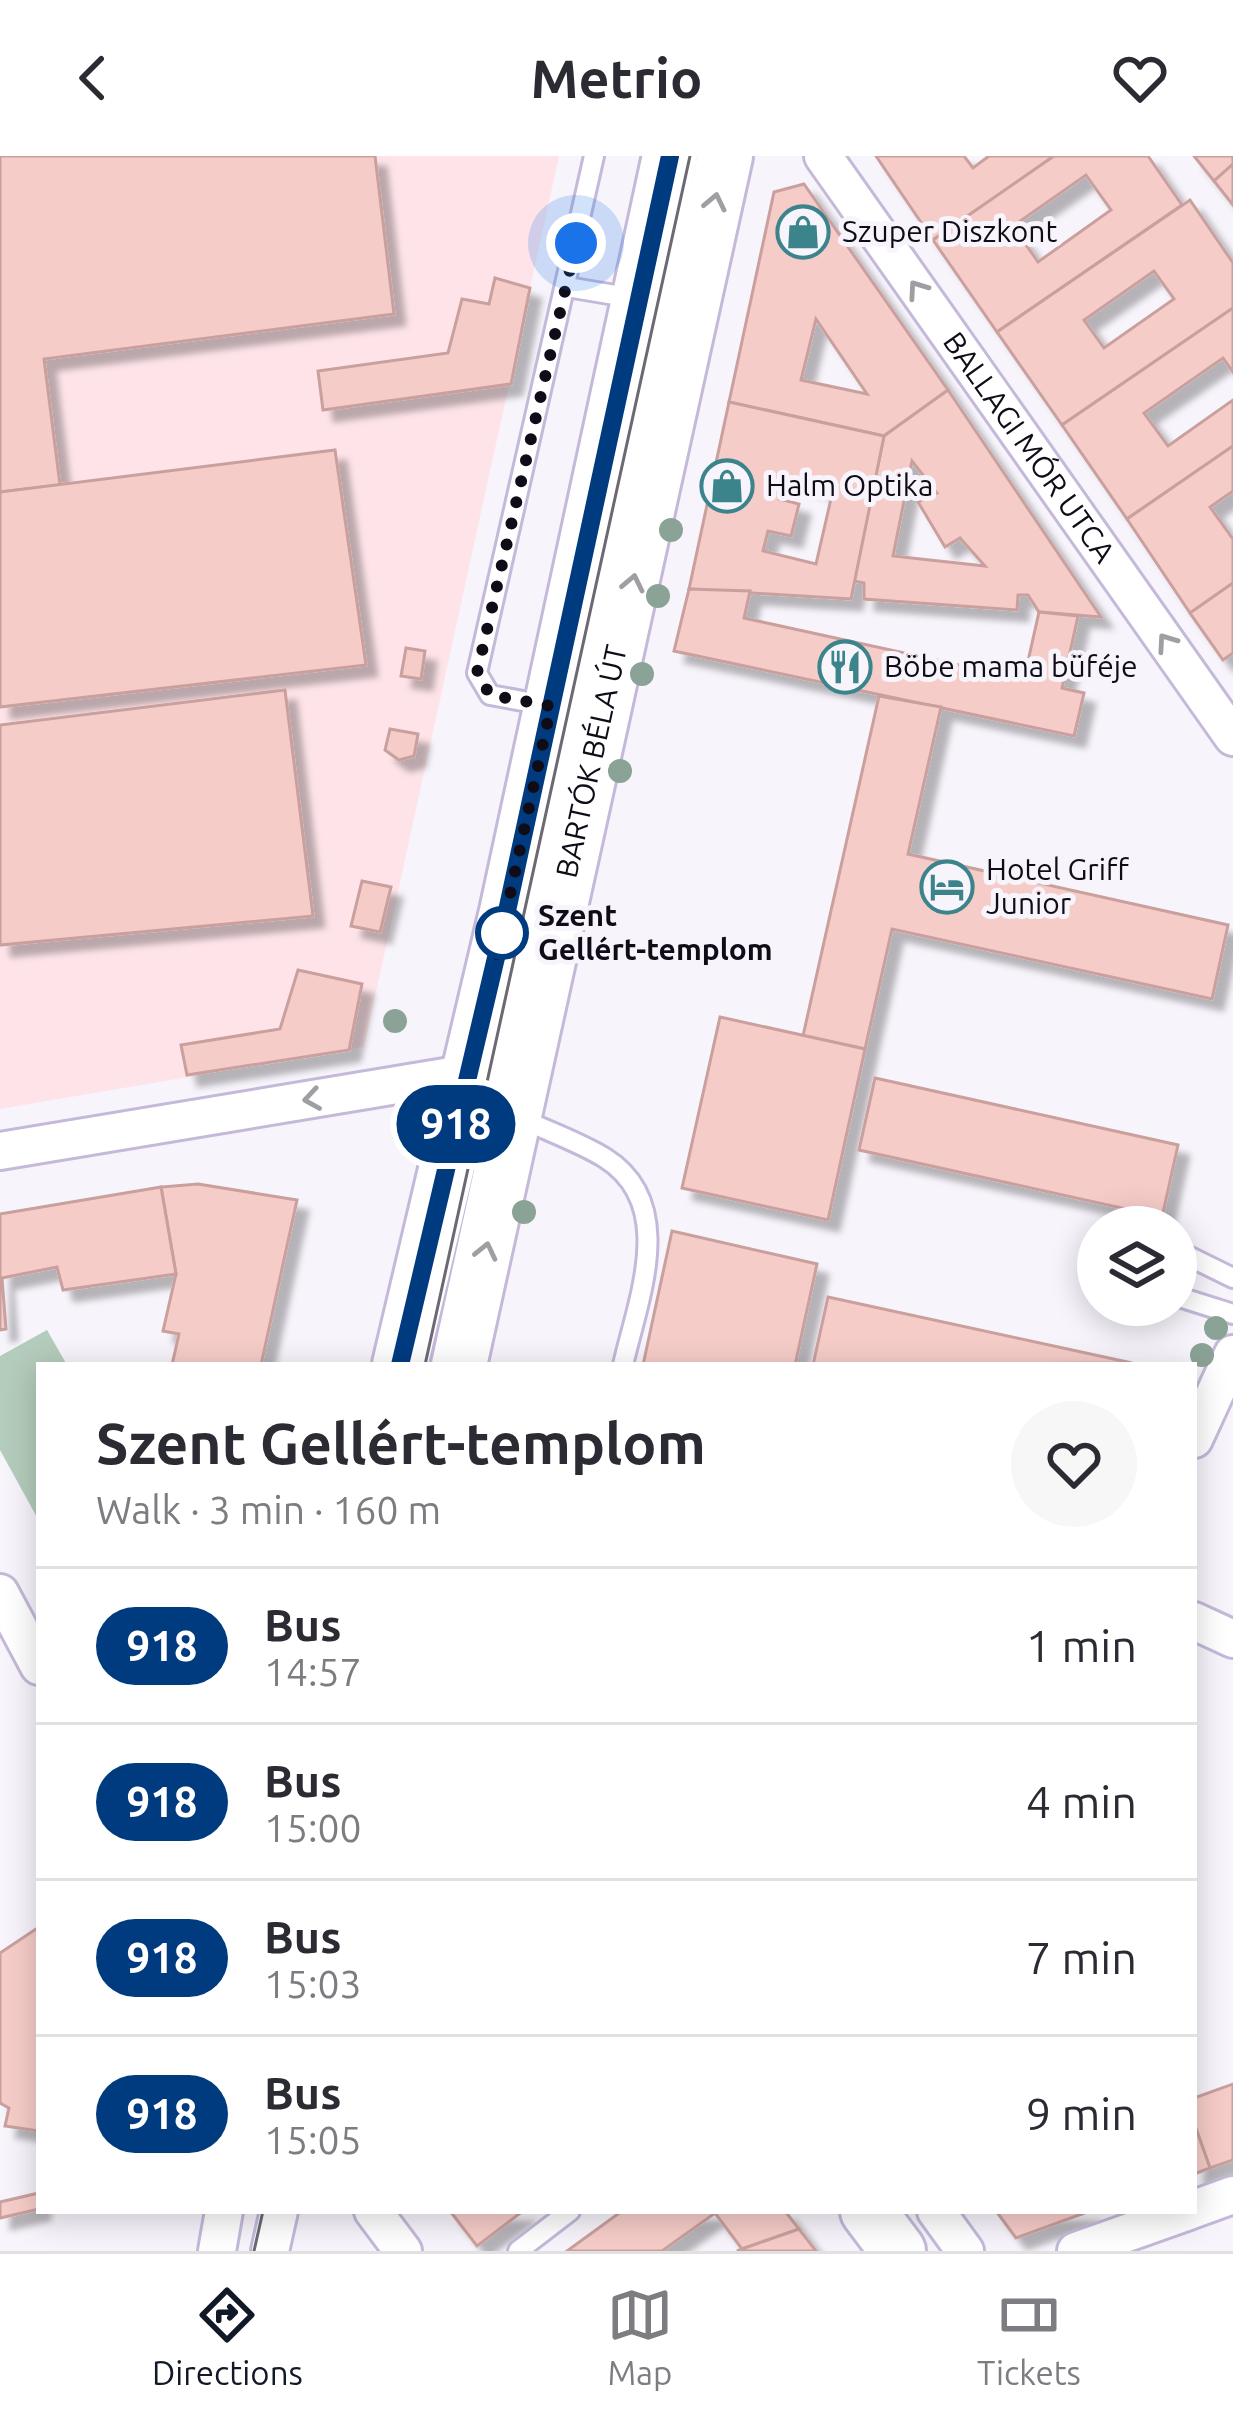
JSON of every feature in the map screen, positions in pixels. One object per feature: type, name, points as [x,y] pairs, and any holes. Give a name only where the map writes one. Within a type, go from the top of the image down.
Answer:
[{"type":"street","name":"BARTÓK BÉLA ÚT","points":[[401,1362],[551,706],[670,156]]},
{"type":"street","name":"BARTÓK BÉLA ÚT","points":[[460,1362],[725,156]]},
{"type":"street","name":"BALLAGI MÓR UTCA","points":[[823,156],[1233,737]]},
{"type":"street","points":[[0,1150],[469,1073]]},
{"type":"street","points":[[1210,1430],[1233,1354]]},
{"type":"street","points":[[0,1593],[36,1660]]},
{"type":"street","points":[[1197,1622],[1233,1639]]},
{"type":"street","points":[[1197,2208],[1233,2195]]},
{"type":"street","points":[[217,2251],[223,2214]]},
{"type":"street","points":[[270,2251],[278,2214]]},
{"type":"street","points":[[375,2214],[403,2251]]},
{"type":"street","points":[[870,2214],[898,2251]]},
{"type":"street","points":[[938,2214],[965,2251]]},
{"type":"street","points":[[1076,2251],[1180,2214]]},
{"type":"lane","points":[[551,706],[490,695],[477,673],[594,156]]},
{"type":"lane","points":[[567,286],[640,298]]},
{"type":"lane","points":[[517,1117],[607,1159],[644,1208],[651,1240],[624,1362]]},
{"type":"lane","points":[[1197,1260],[1233,1278]]},
{"type":"lane","points":[[1197,1303],[1233,1314]]},
{"type":"lane","points":[[518,2251],[566,2214]]},
{"type":"shaded area","points":[[0,156],[559,156],[364,1047],[0,1109]]},
{"type":"green space","points":[[47,1330],[65,1362],[36,1362],[36,1516],[0,1450],[0,1356]]},
{"type":"building","points":[[0,156],[375,156],[394,314],[44,359],[60,485],[0,492]]},
{"type":"building","points":[[876,156],[964,156],[973,168],[989,156],[1054,156],[933,240]]},
{"type":"building","points":[[1054,156],[1148,156],[1182,205],[997,332],[933,240]],"holes":[[[1086,175],[1111,210],[1038,262],[1013,226]]]},
{"type":"building","points":[[1194,156],[1233,156],[1233,164],[1214,181]]},
{"type":"building","points":[[1233,164],[1233,205],[1214,181]]},
{"type":"building","points":[[804,184],[948,390],[884,436],[729,402],[774,192]],"holes":[[[816,319],[867,394],[801,380]]]},
{"type":"building","points":[[1190,200],[1233,263],[1233,308],[1062,425],[997,332]],"holes":[[[1154,271],[1174,299],[1104,348],[1084,320]]]},
{"type":"building","points":[[495,278],[530,288],[511,384],[323,410],[318,371],[448,353],[462,299],[489,304]]},
{"type":"building","points":[[1233,308],[1233,372],[1223,358],[1144,413],[1168,446],[1233,400],[1233,446],[1127,519],[1062,425]]},
{"type":"building","points":[[948,390],[1101,617],[1039,612],[1028,595],[1018,595],[1017,610],[864,599],[864,583],[854,581],[884,436]],"holes":[[[912,461],[937,493],[918,502],[945,547],[960,538],[985,566],[893,556]]]},
{"type":"building","points":[[729,402],[884,436],[851,599],[689,589]],"holes":[[[783,479],[833,490],[816,564],[763,551],[768,531],[791,536],[799,504],[779,499]]]},
{"type":"building","points":[[1233,446],[1233,491],[1210,507],[1233,539],[1233,583],[1190,613],[1127,519]]},
{"type":"building","points":[[335,450],[366,665],[0,707],[0,492]]},
{"type":"building","points":[[1233,583],[1233,653],[1223,660],[1190,613]]},
{"type":"building","points":[[689,589],[750,591],[744,618],[1024,679],[1039,612],[1078,616],[1062,688],[1084,693],[1074,736],[674,651]]},
{"type":"building","points":[[406,648],[425,651],[421,679],[401,676]]},
{"type":"building","points":[[285,690],[313,916],[0,945],[0,725]]},
{"type":"building","name":"Hotel Griff Junior","points":[[879,696],[941,707],[908,854],[1228,925],[1212,999],[892,929],[865,1049],[803,1036]]},
{"type":"building","points":[[390,729],[418,734],[414,756],[399,760],[385,750]]},
{"type":"building","points":[[362,881],[391,887],[380,932],[351,926]]},
{"type":"building","points":[[298,970],[362,984],[349,1050],[187,1075],[181,1045],[280,1029]]},
{"type":"building","points":[[720,1017],[865,1049],[828,1220],[682,1188]]},
{"type":"building","points":[[875,1078],[1178,1145],[1164,1206],[1112,1206],[859,1150]]},
{"type":"building","points":[[198,1184],[297,1200],[262,1362],[173,1362],[179,1334],[163,1331],[176,1274],[161,1187]]},
{"type":"building","points":[[161,1187],[176,1274],[63,1290],[57,1267],[2,1278],[6,1329],[0,1330],[0,1214]]},
{"type":"building","points":[[672,1231],[817,1264],[796,1362],[644,1362]]},
{"type":"building","points":[[828,1297],[1127,1362],[814,1362]]},
{"type":"building","points":[[36,1929],[36,2131],[5,2126],[9,2108],[0,2103],[0,1953]]},
{"type":"building","points":[[1233,2084],[1233,2160],[1210,2168],[1197,2131],[1197,2097]]},
{"type":"building","points":[[1197,2131],[1210,2168],[1197,2173]]},
{"type":"building","points":[[36,2194],[36,2210],[0,2218],[0,2202]]},
{"type":"building","points":[[452,2214],[519,2214],[477,2246]]},
{"type":"building","points":[[618,2214],[714,2214],[662,2251],[567,2251]]},
{"type":"building","points":[[716,2214],[787,2214],[799,2229],[742,2249]]},
{"type":"building","points":[[998,2214],[1082,2214],[1016,2238]]},
{"type":"building","points":[[799,2229],[816,2251],[737,2251],[742,2249]]},
{"type":"tram line","points":[[426,1362],[690,156]]},
{"type":"tram line","points":[[254,2251],[262,2214]]},
{"type":"bus line","name":"918","points":[[401,1362],[507,911],[670,156]]},
{"type":"place","name":"Szuper Diszkont","points":[[803,232]]},
{"type":"place","name":"Halm Optika","points":[[727,486]]},
{"type":"place","name":"Böbe mama büféje","points":[[845,667]]},
{"type":"place","name":"Hotel Griff Junior","points":[[947,887]]},
{"type":"place","name":"Szent Gellért-templom","points":[[502,933]]},
{"type":"route","points":[[502,933],[497,955],[551,706],[490,695],[477,673],[576,243]]}]
